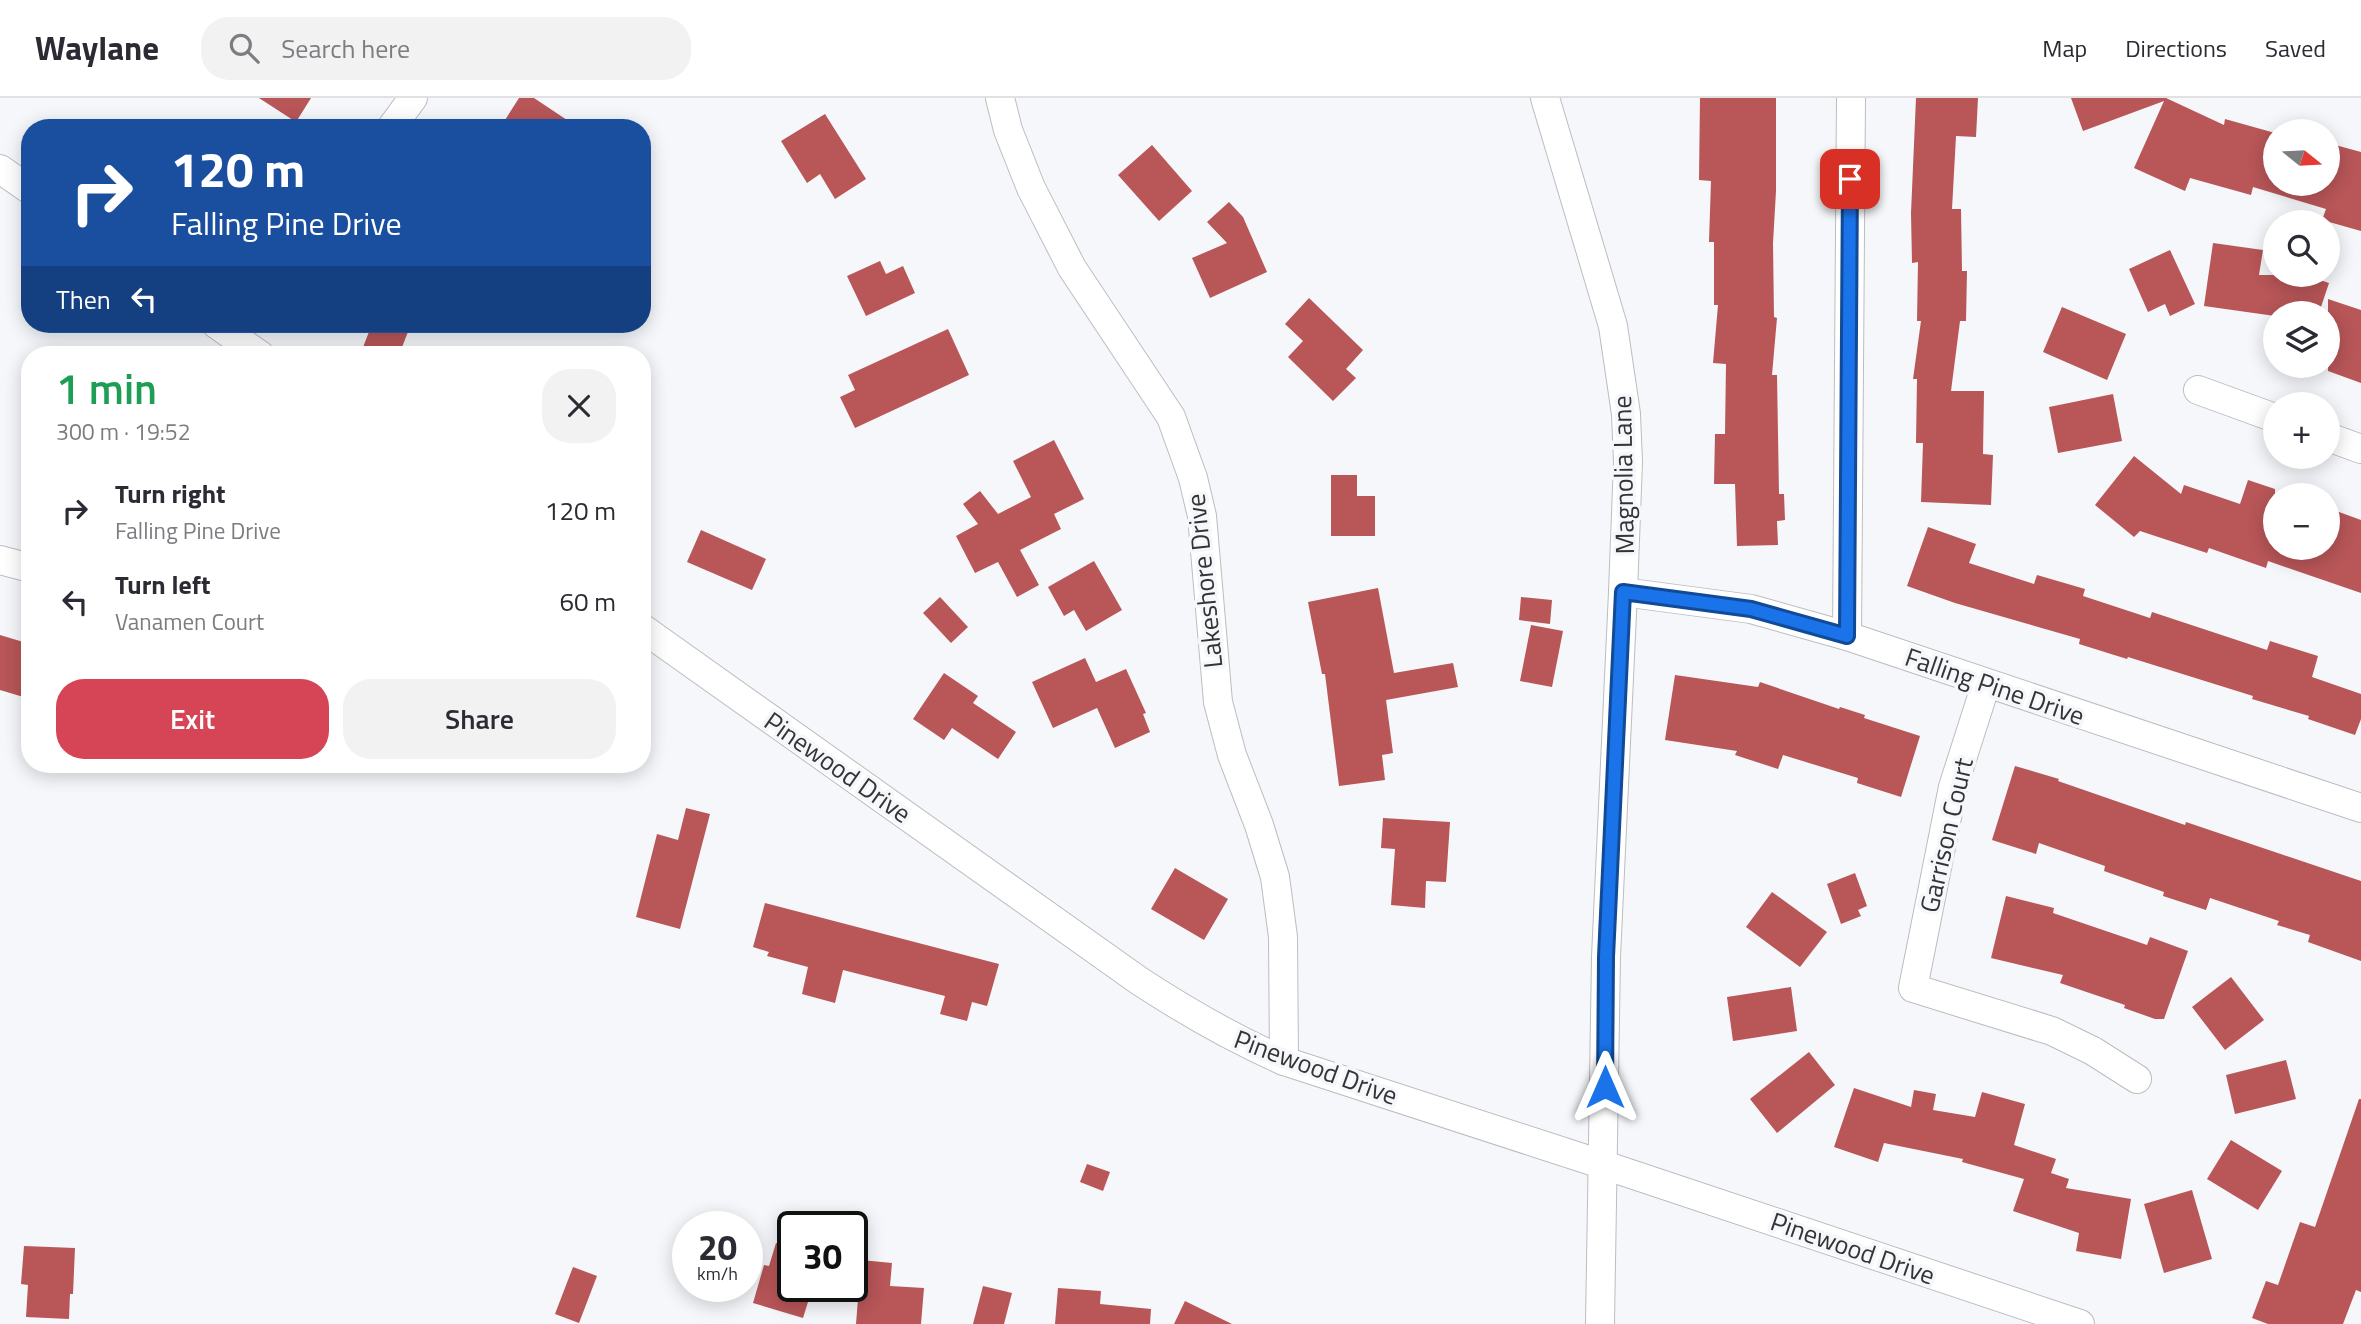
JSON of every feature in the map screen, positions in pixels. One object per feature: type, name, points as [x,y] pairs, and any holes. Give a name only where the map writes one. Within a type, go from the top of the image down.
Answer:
[{"type":"street","points":[[398,119],[413,98]]},
{"type":"street","name":"Lakeshore Drive","points":[[1000,98],[1008,130],[1031,188],[1073,268],[1171,417],[1194,478],[1202,516],[1218,702],[1232,755],[1259,825],[1275,877],[1283,937],[1284,1060]]},
{"type":"street","name":"Magnolia Lane","points":[[1545,98],[1613,326],[1621,374],[1628,462],[1606,957],[1600,1324]]},
{"type":"street","points":[[1847,636],[1851,98]]},
{"type":"street","points":[[0,169],[21,184]]},
{"type":"street","points":[[2198,390],[2263,414]]},
{"type":"street","points":[[2340,441],[2361,449]]},
{"type":"street","points":[[0,560],[21,566]]},
{"type":"street","name":"Falling Pine Drive","points":[[1623,592],[1751,609],[1847,636],[2361,808]]},
{"type":"street","name":"Pinewood Drive","points":[[651,634],[1138,980],[1231,1037],[1284,1060],[2080,1324]]},
{"type":"street","name":"Garrison Court","points":[[1986,684],[1953,787],[1913,988],[2052,1031],[2093,1051],[2137,1079]]},
{"type":"building","points":[[259,98],[311,98],[298,119],[291,119]]},
{"type":"building","points":[[519,98],[534,98],[566,119],[506,119]]},
{"type":"building","points":[[1700,98],[1776,98],[1773,243],[1774,317],[1777,318],[1772,375],[1777,375],[1779,494],[1784,494],[1785,520],[1777,521],[1778,545],[1737,546],[1735,484],[1714,484],[1715,434],[1725,434],[1726,364],[1713,363],[1718,305],[1714,305],[1714,242],[1709,242],[1711,181],[1699,180]]},
{"type":"building","points":[[1916,98],[1978,98],[1976,137],[1956,136],[1952,209],[1961,209],[1962,271],[1967,271],[1966,321],[1960,321],[1951,391],[1984,391],[1983,454],[1993,455],[1991,505],[1921,502],[1923,443],[1916,443],[1917,379],[1913,379],[1921,321],[1917,321],[1918,262],[1912,263],[1911,213]]},
{"type":"building","points":[[2071,98],[2166,98],[2224,125],[2225,119],[2263,130],[2263,190],[2253,187],[2251,195],[2190,178],[2185,191],[2134,168],[2164,101],[2083,131]]},
{"type":"building","points":[[825,114],[866,179],[835,199],[820,174],[807,183],[781,141]]},
{"type":"building","points":[[1152,145],[1192,191],[1159,221],[1118,175]]},
{"type":"building","points":[[2340,146],[2361,152],[2361,231],[2340,225],[2340,210],[2326,209],[2283,196],[2340,196]]},
{"type":"building","points":[[1229,202],[1243,217],[1267,272],[1210,298],[1192,258],[1227,243],[1207,222]]},
{"type":"building","points":[[2213,243],[2263,250],[2259,275],[2263,275],[2263,287],[2328,287],[2323,301],[2263,301],[2263,314],[2204,306]]},
{"type":"building","points":[[2170,250],[2195,304],[2170,316],[2165,304],[2148,312],[2129,269]]},
{"type":"building","points":[[880,261],[886,274],[903,266],[915,293],[866,316],[847,276]]},
{"type":"building","points":[[1309,298],[1363,350],[1346,369],[1356,378],[1333,401],[1288,357],[1303,341],[1285,324]]},
{"type":"building","points":[[2340,303],[2361,310],[2361,383],[2340,375]]},
{"type":"building","points":[[2062,307],[2126,334],[2107,380],[2043,352]]},
{"type":"building","points":[[948,329],[969,375],[855,428],[840,397],[855,390],[848,375]]},
{"type":"building","points":[[369,333],[408,333],[402,346],[363,346]]},
{"type":"building","points":[[2113,394],[2122,441],[2058,453],[2049,407]]},
{"type":"building","points":[[1054,440],[1084,499],[1054,514],[1061,529],[1020,550],[1039,585],[1017,597],[998,562],[975,573],[956,536],[978,524],[963,504],[980,491],[998,514],[1031,497],[1013,461]]},
{"type":"building","points":[[2134,456],[2181,494],[2184,485],[2240,504],[2248,480],[2263,485],[2263,560],[2340,560],[2340,512],[2361,520],[2361,593],[2268,561],[2266,568],[2209,548],[2207,553],[2140,531],[2134,537],[2095,505]]},
{"type":"building","points":[[1331,475],[1357,475],[1357,496],[1375,496],[1375,536],[1331,536]]},
{"type":"building","points":[[1928,527],[1976,544],[1969,563],[2034,584],[2037,575],[2085,589],[2083,596],[2150,618],[2152,612],[2267,650],[2270,641],[2318,656],[2312,677],[2361,694],[2361,719],[2355,735],[2308,719],[2309,716],[2252,699],[2253,696],[2079,644],[2080,639],[1955,603],[1907,586]]},
{"type":"building","points":[[701,530],[766,559],[752,590],[687,562]]},
{"type":"building","points":[[1094,561],[1122,610],[1086,631],[1074,610],[1064,616],[1048,587]]},
{"type":"building","points":[[1378,588],[1394,673],[1453,663],[1458,687],[1386,700],[1393,753],[1382,755],[1385,780],[1339,786],[1325,674],[1322,674],[1308,602]]},
{"type":"building","points":[[940,597],[968,627],[951,643],[923,613]]},
{"type":"building","points":[[1521,597],[1552,600],[1550,624],[1519,620]]},
{"type":"building","points":[[1531,625],[1563,631],[1552,687],[1520,681]]},
{"type":"building","points":[[0,635],[21,641],[21,696],[0,690]]},
{"type":"building","points":[[1085,658],[1096,682],[1126,669],[1146,713],[1143,714],[1150,732],[1115,748],[1097,708],[1053,728],[1032,682]]},
{"type":"building","points":[[944,673],[978,696],[973,703],[1016,732],[998,759],[952,728],[944,740],[913,719]]},
{"type":"building","points":[[1675,675],[1758,687],[1760,682],[1865,715],[1864,718],[1920,736],[1901,797],[1857,783],[1858,778],[1783,755],[1778,769],[1735,755],[1737,751],[1665,740]]},
{"type":"building","points":[[2015,766],[2059,779],[2058,781],[2185,825],[2186,822],[2361,881],[2361,961],[2308,942],[2310,935],[2277,925],[2279,921],[2210,898],[2206,910],[2163,896],[2164,892],[2104,871],[2105,866],[2039,843],[2036,854],[1992,840]]},
{"type":"building","points":[[686,808],[710,814],[680,929],[636,917],[657,834],[678,840]]},
{"type":"building","points":[[1383,818],[1450,822],[1446,882],[1426,881],[1425,908],[1391,905],[1395,849],[1381,848]]},
{"type":"building","points":[[1175,868],[1228,899],[1204,940],[1151,909]]},
{"type":"building","points":[[1855,873],[1867,906],[1858,910],[1861,916],[1841,924],[1827,884]]},
{"type":"building","points":[[1772,892],[1827,932],[1800,967],[1746,927]]},
{"type":"building","points":[[2006,896],[2054,908],[2053,913],[2147,945],[2150,937],[2188,951],[2164,1019],[2155,1019],[2124,1008],[2125,1005],[2060,983],[2063,975],[1991,958]]},
{"type":"building","points":[[765,903],[999,964],[987,1006],[972,1002],[967,1021],[940,1014],[945,996],[843,970],[835,1003],[802,994],[808,967],[767,956],[769,952],[753,947]]},
{"type":"building","points":[[2231,977],[2264,1020],[2225,1050],[2192,1007]]},
{"type":"building","points":[[1791,987],[1797,1031],[1733,1041],[1727,997]]},
{"type":"building","points":[[1809,1052],[1835,1085],[1777,1133],[1750,1099]]},
{"type":"building","points":[[2286,1060],[2296,1099],[2235,1114],[2226,1075]]},
{"type":"building","points":[[1854,1088],[1911,1107],[1914,1090],[1936,1094],[1933,1110],[1975,1117],[1982,1092],[2025,1104],[2014,1145],[2056,1159],[2051,1173],[2069,1179],[2066,1188],[2131,1199],[2121,1259],[2076,1251],[2079,1233],[2013,1211],[2024,1179],[1962,1162],[1963,1159],[1884,1143],[1878,1162],[1834,1147]]},
{"type":"building","points":[[2359,1099],[2361,1292],[2356,1290],[2343,1324],[2268,1324],[2252,1318],[2266,1281],[2278,1285],[2300,1222],[2315,1227]]},
{"type":"building","points":[[2231,1140],[2282,1171],[2258,1210],[2207,1179]]},
{"type":"building","points":[[1087,1164],[1110,1172],[1103,1191],[1080,1182]]},
{"type":"building","points":[[2192,1190],[2212,1259],[2164,1273],[2144,1204]]},
{"type":"building","points":[[777,1243],[777,1302],[808,1302],[803,1318],[753,1303],[763,1302],[763,1268],[764,1265],[769,1266]]},
{"type":"building","points":[[24,1246],[75,1248],[69,1319],[26,1317],[28,1285],[21,1284]]},
{"type":"building","points":[[868,1261],[892,1263],[890,1286],[924,1288],[921,1324],[856,1324],[858,1302],[868,1302]]},
{"type":"building","points":[[573,1267],[597,1276],[579,1323],[555,1314]]},
{"type":"building","points":[[983,1286],[1012,1293],[1004,1324],[973,1324]]},
{"type":"building","points":[[1058,1288],[1101,1291],[1100,1304],[1151,1309],[1150,1324],[1055,1324]]},
{"type":"building","points":[[1185,1301],[1232,1324],[1174,1324]]},
{"type":"route","points":[[1605,1087],[1606,957],[1623,592],[1751,609],[1847,636],[1850,179]]}]
